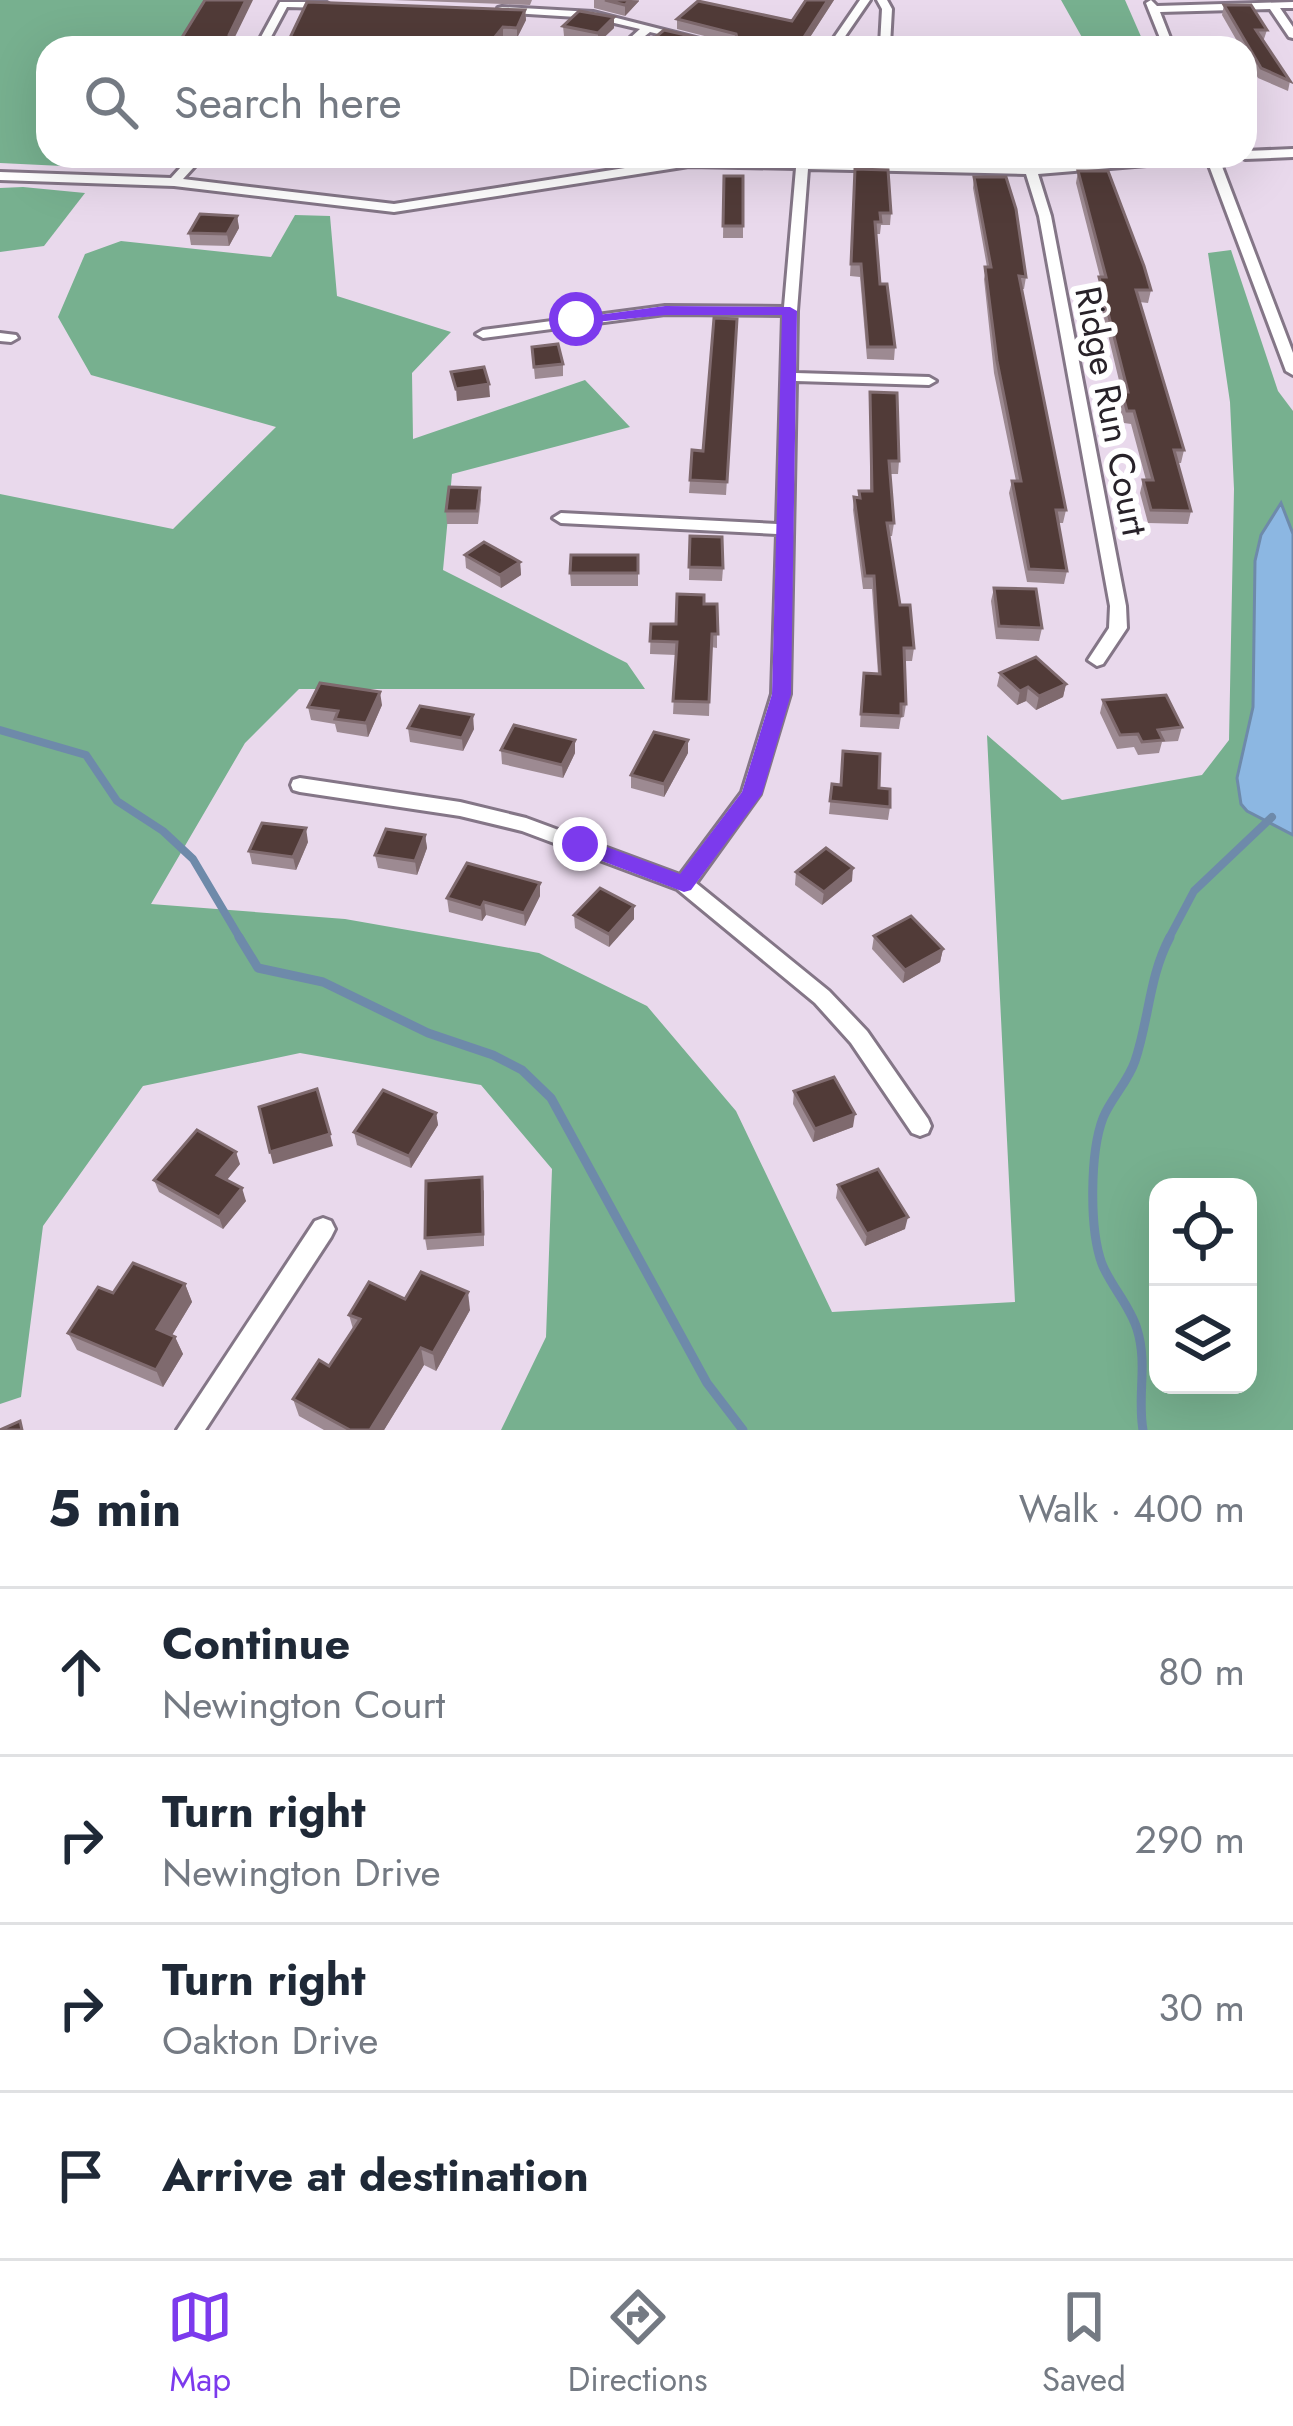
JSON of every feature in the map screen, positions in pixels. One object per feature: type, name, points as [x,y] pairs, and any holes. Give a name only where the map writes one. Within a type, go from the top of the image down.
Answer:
[{"type":"street","points":[[840,36],[865,0]]},
{"type":"street","points":[[882,0],[887,9],[886,36]]},
{"type":"street","points":[[267,36],[284,4],[338,5]]},
{"type":"street","points":[[1164,36],[1152,4],[1293,5]]},
{"type":"street","points":[[1273,6],[1293,35]]},
{"type":"street","points":[[494,10],[593,15],[681,36]]},
{"type":"street","points":[[638,36],[648,28]]},
{"type":"street","points":[[1257,154],[1293,153]]},
{"type":"street","points":[[174,182],[187,168]]},
{"type":"street","points":[[0,176],[174,182],[394,208],[461,201],[639,168]]},
{"type":"street","points":[[684,884],[752,794],[781,694],[790,311],[801,168]]},
{"type":"street","points":[[962,168],[1067,168]]},
{"type":"street","points":[[1217,168],[1293,371]]},
{"type":"street","name":"Ridge Run Court","points":[[1031,171],[1045,216],[1118,606],[1118,628],[1097,660]]},
{"type":"street","points":[[483,334],[665,310],[790,311]]},
{"type":"street","points":[[789,377],[929,381]]},
{"type":"street","points":[[561,518],[782,529]]},
{"type":"street","points":[[300,785],[399,798],[526,825],[684,884],[822,997],[860,1037],[920,1126]]},
{"type":"street","points":[[190,1430],[323,1229]]},
{"type":"green space","points":[[0,0],[210,0],[186,36],[36,36],[36,165],[0,163]]},
{"type":"green space","points":[[1061,0],[1125,0],[1141,36],[1081,36]]},
{"type":"green space","points":[[0,188],[85,193],[44,246],[0,252]]},
{"type":"green space","points":[[295,215],[330,216],[337,296],[451,332],[412,373],[413,439],[585,380],[630,427],[452,474],[443,570],[627,663],[645,689],[299,689],[245,743],[151,904],[345,919],[539,953],[647,1006],[736,1111],[832,1312],[1015,1302],[987,735],[1062,800],[1202,775],[1229,740],[1234,489],[1230,402],[1208,253],[1231,250],[1278,391],[1293,411],[1293,1430],[501,1430],[546,1337],[552,1169],[481,1085],[300,1053],[143,1086],[43,1226],[21,1397],[0,1404],[0,494],[173,529],[276,427],[91,375],[58,317],[85,254],[121,241],[271,257]]},
{"type":"water","points":[[1281,503],[1293,534],[1293,835],[1247,811],[1241,804],[1237,778],[1253,707],[1255,561],[1261,535]]},
{"type":"building","points":[[205,0],[246,0],[230,36],[183,36]]},
{"type":"building","points":[[806,0],[828,0],[805,36],[737,36],[677,19],[698,1],[792,21]]},
{"type":"building","points":[[307,2],[525,10],[517,28],[503,27],[496,36],[291,36]]},
{"type":"building","points":[[1224,5],[1251,5],[1267,30],[1256,30],[1290,81],[1261,68],[1257,36],[1242,36]]},
{"type":"building","points":[[579,11],[614,17],[598,33],[563,26]]},
{"type":"building","points":[[664,30],[690,36],[657,36]]},
{"type":"building","points":[[855,169],[888,170],[891,213],[880,213],[881,222],[875,222],[880,284],[887,284],[895,347],[868,347],[861,264],[851,264]]},
{"type":"building","points":[[1078,171],[1108,171],[1144,266],[1151,290],[1136,290],[1184,450],[1174,450],[1191,511],[1151,510],[1143,480],[1153,480],[1134,411],[1127,411],[1122,392],[1128,392],[1099,277],[1106,277]]},
{"type":"building","points":[[724,176],[743,176],[743,226],[723,226]]},
{"type":"building","points":[[974,177],[1006,177],[1016,209],[1026,277],[1019,276],[1066,510],[1056,510],[1067,571],[1029,569],[1012,481],[1021,481],[997,361],[985,267],[991,267]]},
{"type":"building","points":[[200,214],[237,216],[227,234],[189,233]]},
{"type":"building","points":[[714,318],[737,319],[727,482],[690,480],[692,450],[703,451]]},
{"type":"building","points":[[558,344],[563,364],[534,367],[532,347]]},
{"type":"building","points":[[484,367],[489,384],[456,389],[451,372]]},
{"type":"building","points":[[870,392],[897,393],[899,461],[889,461],[894,523],[887,523],[900,605],[910,605],[914,648],[904,648],[906,704],[901,704],[901,716],[861,714],[864,673],[880,674],[874,576],[865,576],[854,497],[860,498],[859,491],[872,491]]},
{"type":"building","points":[[449,487],[480,488],[477,511],[446,511]]},
{"type":"building","points":[[690,536],[722,537],[723,568],[689,567]]},
{"type":"building","points":[[484,542],[520,562],[500,575],[465,555]]},
{"type":"building","points":[[571,555],[638,555],[638,573],[570,573]]},
{"type":"building","points":[[994,588],[1036,589],[1042,628],[999,626]]},
{"type":"building","points":[[677,594],[704,595],[704,604],[717,604],[709,702],[673,701],[677,642],[650,641],[651,624],[676,624]]},
{"type":"building","points":[[1036,657],[1066,684],[1039,696],[1028,687],[1020,691],[1000,673]]},
{"type":"building","points":[[320,683],[380,692],[366,723],[335,719],[338,711],[308,707]]},
{"type":"building","points":[[1166,695],[1182,727],[1158,730],[1163,740],[1142,742],[1138,734],[1120,735],[1103,700]]},
{"type":"building","points":[[420,706],[473,715],[462,738],[408,728]]},
{"type":"building","points":[[514,725],[575,740],[562,765],[501,750]]},
{"type":"building","points":[[654,732],[688,740],[664,784],[631,775]]},
{"type":"building","points":[[843,751],[880,754],[879,788],[890,789],[890,807],[830,801],[832,784],[841,785]]},
{"type":"building","points":[[262,823],[306,828],[293,857],[249,851]]},
{"type":"building","points":[[386,829],[425,835],[415,861],[375,855]]},
{"type":"building","points":[[826,848],[853,868],[824,892],[796,872]]},
{"type":"building","points":[[467,863],[540,883],[524,913],[447,898]]},
{"type":"building","points":[[600,888],[634,906],[609,934],[574,915]]},
{"type":"building","points":[[911,916],[943,949],[905,970],[874,936]]},
{"type":"building","points":[[834,1077],[855,1114],[815,1129],[794,1091]]},
{"type":"building","points":[[317,1089],[330,1134],[270,1152],[259,1107]]},
{"type":"building","points":[[383,1090],[436,1113],[409,1156],[354,1132]]},
{"type":"building","points":[[197,1130],[236,1152],[217,1175],[242,1188],[219,1217],[154,1180]]},
{"type":"building","points":[[878,1169],[908,1217],[867,1234],[838,1185]]},
{"type":"building","points":[[482,1177],[483,1234],[425,1238],[426,1181]]},
{"type":"building","points":[[133,1263],[185,1284],[157,1329],[175,1337],[156,1370],[68,1333],[98,1287],[113,1293]]},
{"type":"building","points":[[421,1272],[468,1292],[433,1353],[421,1348],[370,1430],[350,1430],[293,1399],[319,1360],[329,1366],[360,1319],[349,1315],[369,1282],[405,1299]]},
{"type":"building","points":[[20,1421],[22,1430],[0,1430]]},
{"type":"waterway","points":[[0,730],[86,755],[117,801],[163,831],[193,859],[241,940]]},
{"type":"waterway","points":[[1168,940],[1194,891],[1272,817]]},
{"type":"waterway","points":[[239,937],[258,968],[323,982],[428,1033],[493,1055],[522,1070],[551,1098],[707,1383],[743,1430]]},
{"type":"waterway","points":[[1143,1430],[1140,1342],[1134,1321],[1102,1264],[1093,1211],[1094,1170],[1103,1118],[1135,1061],[1170,937]]},
{"type":"route","points":[[576,319],[665,310],[790,311],[781,694],[752,794],[684,884],[580,844]]}]
